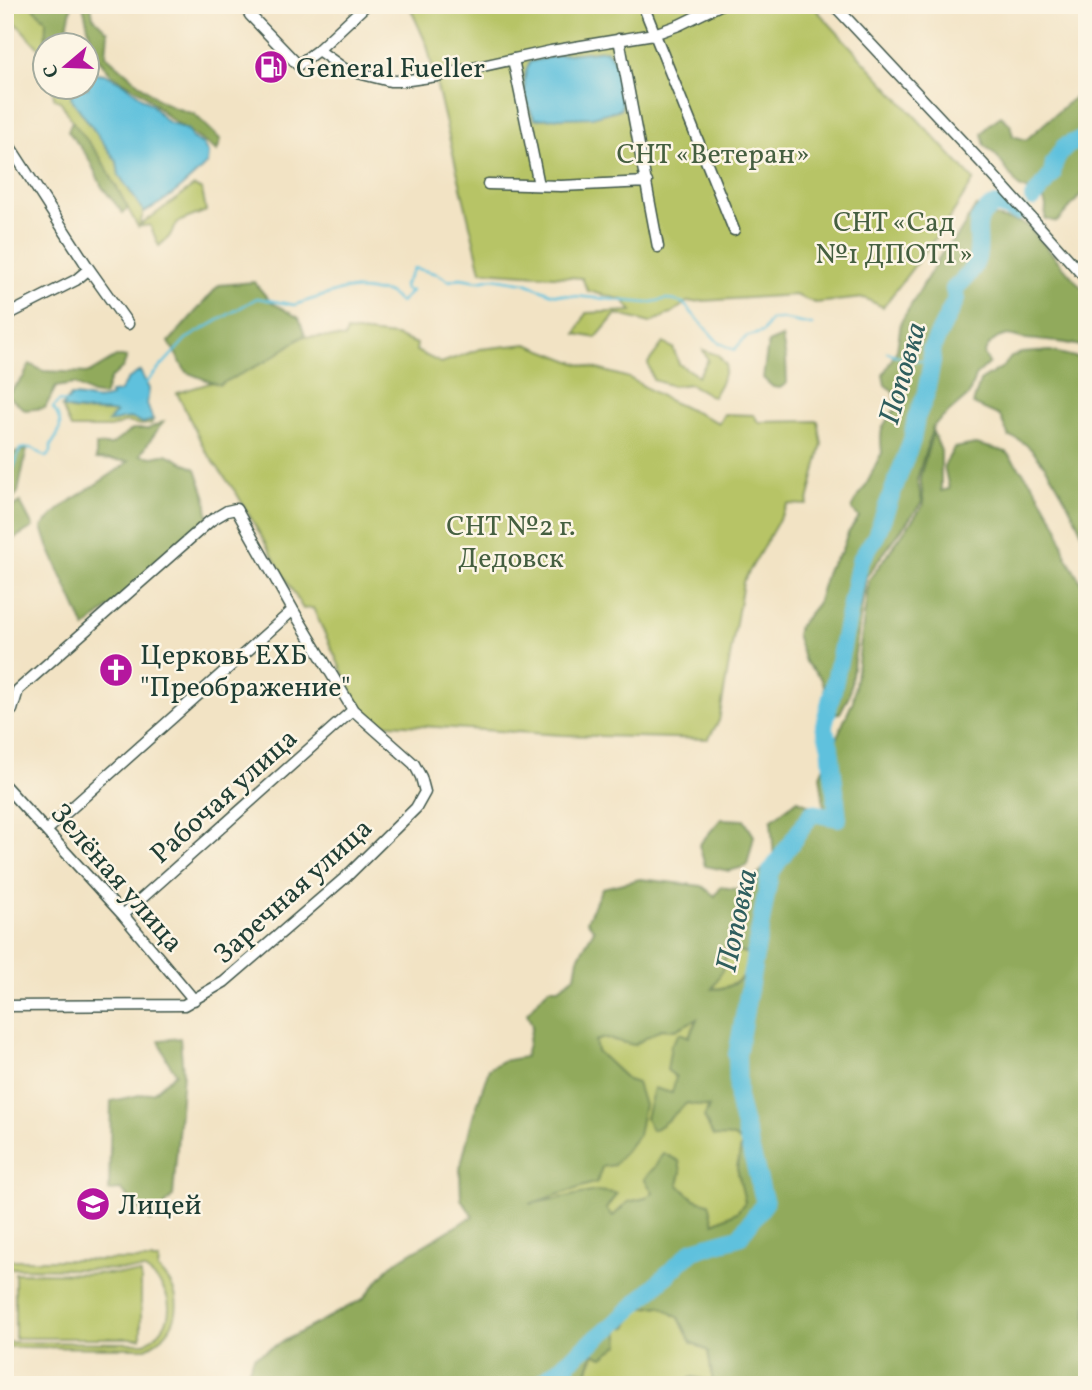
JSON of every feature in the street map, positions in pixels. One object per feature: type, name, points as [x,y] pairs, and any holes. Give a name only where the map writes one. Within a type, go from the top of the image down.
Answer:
[{"type":"street","points":[[244,5],[250,15],[298,65],[366,5]]},
{"type":"street","points":[[642,5],[734,230]]},
{"type":"street","points":[[321,47],[346,70],[390,81],[436,76],[513,59],[654,34],[679,26],[720,5]]},
{"type":"street","points":[[834,5],[984,163],[1087,281]]},
{"type":"street","points":[[619,39],[648,182],[658,247]]},
{"type":"street","points":[[513,59],[539,185]]},
{"type":"street","points":[[5,139],[128,324]]},
{"type":"street","points":[[488,184],[561,186],[648,182]]},
{"type":"street","points":[[5,316],[76,280],[89,269]]},
{"type":"street","points":[[12,710],[18,690],[210,521],[236,509],[353,710]]},
{"type":"street","points":[[47,830],[293,610]]},
{"type":"street","name":"Заречная улица","points":[[5,1006],[174,1007],[194,1000],[224,982],[346,877],[416,808],[425,792],[414,764],[353,710]]},
{"type":"street","name":"Рабочая улица","points":[[123,915],[353,710]]},
{"type":"street","name":"Зелёная улица","points":[[5,786],[123,915],[194,1000]]},
{"type":"green space","points":[[5,5],[30,5],[59,32],[32,32],[32,41],[5,11]]},
{"type":"green space","points":[[30,5],[72,5],[66,32],[46,32],[46,20]]},
{"type":"green space","points":[[83,5],[91,5],[93,17],[108,32],[106,55],[157,99],[194,114],[221,140],[217,151],[168,117],[144,94],[111,74],[102,63],[102,32],[89,32]]},
{"type":"green space","name":"СНТ «Ветеран»","points":[[409,5],[812,5],[974,180],[943,228],[883,307],[864,298],[815,303],[795,295],[687,302],[672,313],[650,323],[616,314],[596,338],[576,334],[586,313],[632,311],[623,300],[588,291],[582,278],[481,271],[427,45]]},
{"type":"green space","points":[[1087,86],[1087,153],[1083,156],[1087,163],[1087,188],[1057,222],[1045,219],[1046,206],[1042,193],[1019,187],[996,155],[985,146],[982,134],[1001,116],[1010,124],[1013,136],[1026,140]]},
{"type":"green space","points":[[61,102],[74,102],[117,162],[119,175],[144,212],[139,226],[194,186],[202,190],[206,211],[178,222],[169,237],[159,246],[150,225],[138,227],[100,157]]},
{"type":"green space","points":[[72,121],[100,157],[128,208],[123,213],[102,187],[88,157],[68,131]]},
{"type":"green space","points":[[976,206],[995,217],[1028,226],[1087,294],[1087,348],[1010,335],[997,338],[987,348],[984,354],[989,363],[975,376],[969,395],[933,426],[917,479],[922,502],[866,577],[849,696],[840,713],[830,714],[825,705],[824,686],[819,676],[805,662],[796,634],[799,626],[817,604],[828,568],[841,552],[848,533],[859,517],[852,510],[853,506],[882,453],[882,429],[896,408],[893,391],[885,385],[883,375],[897,350],[901,322],[943,251],[957,237]]},
{"type":"green space","points":[[254,282],[271,302],[299,318],[305,335],[267,361],[219,385],[186,372],[169,342],[219,285]]},
{"type":"green space","name":"СНТ №2 г. Дедовск","points":[[347,331],[396,336],[417,344],[416,351],[441,363],[480,349],[527,344],[576,363],[629,378],[670,401],[719,423],[724,414],[754,415],[758,422],[818,421],[822,444],[807,505],[788,504],[743,582],[719,721],[708,739],[562,735],[375,723],[359,708],[313,608],[303,609],[237,494],[205,450],[177,393],[239,374],[293,336],[345,338]]},
{"type":"green space","points":[[782,337],[787,383],[780,388],[773,387],[763,378],[768,343]]},
{"type":"green space","points":[[663,343],[673,348],[679,364],[698,376],[708,360],[703,350],[718,355],[726,365],[722,381],[713,397],[690,384],[673,386],[653,380],[648,363]]},
{"type":"green space","points":[[1050,351],[1087,360],[1087,545],[1066,500],[1044,465],[1021,441],[1009,437],[1000,416],[973,404],[980,381],[1004,366],[1011,357],[1021,353]]},
{"type":"green space","points":[[116,357],[127,357],[123,367],[110,379],[104,396],[92,394],[74,384],[56,387],[45,408],[25,410],[7,395],[23,378],[30,364],[43,371],[89,373]]},
{"type":"green space","points":[[62,407],[76,411],[118,413],[113,422],[131,419],[143,423],[153,420],[151,424],[141,425],[126,422],[110,428],[71,428]]},
{"type":"green space","points":[[163,422],[140,455],[153,457],[167,454],[196,469],[206,498],[209,523],[85,628],[42,527],[62,507],[129,461],[96,459],[96,445],[111,445],[133,429],[148,429]]},
{"type":"green space","points":[[933,432],[941,451],[941,491],[949,489],[944,466],[954,448],[976,444],[1006,452],[1033,484],[1058,527],[1065,554],[1087,593],[1087,1385],[677,1385],[693,1377],[713,1382],[708,1351],[691,1342],[679,1318],[660,1306],[636,1309],[627,1327],[618,1329],[620,1344],[603,1357],[593,1353],[583,1385],[242,1385],[254,1357],[363,1299],[391,1265],[473,1216],[461,1199],[460,1169],[472,1120],[489,1069],[502,1061],[525,1057],[532,1026],[527,1013],[549,988],[559,988],[575,976],[578,958],[594,930],[587,921],[602,888],[640,879],[702,886],[715,896],[721,887],[742,890],[774,858],[771,820],[798,800],[825,812],[820,775],[853,701],[869,580],[924,504],[920,477]],"holes":[[[729,949],[755,955],[740,980],[727,987],[712,989],[722,971]],[[697,1019],[689,1037],[680,1033],[671,1045],[667,1070],[676,1077],[672,1093],[654,1088],[646,1118],[652,1130],[666,1122],[687,1103],[709,1107],[704,1117],[713,1136],[734,1137],[742,1143],[737,1168],[745,1202],[737,1212],[714,1223],[709,1203],[694,1199],[678,1185],[681,1172],[679,1161],[663,1153],[644,1179],[653,1192],[646,1198],[628,1202],[613,1216],[606,1209],[617,1193],[596,1191],[529,1204],[597,1182],[602,1167],[614,1165],[638,1135],[644,1105],[637,1083],[628,1080],[597,1051],[595,1041],[605,1038],[634,1045],[661,1029],[675,1030]]]},
{"type":"green space","points":[[27,449],[18,492],[5,509],[5,462],[10,454]]},
{"type":"green space","points":[[20,502],[33,527],[10,541],[5,541],[5,513]]},
{"type":"green space","points":[[721,819],[744,820],[754,836],[747,866],[729,871],[705,866],[699,845]]},
{"type":"green space","points":[[729,949],[756,955],[739,980],[727,987],[711,989],[722,971]]},
{"type":"green space","points":[[697,1018],[688,1038],[672,1094],[646,1118],[652,1130],[666,1122],[687,1103],[709,1107],[734,1137],[742,1142],[737,1168],[746,1202],[737,1212],[714,1223],[678,1185],[681,1172],[655,1167],[644,1179],[654,1192],[646,1198],[628,1202],[613,1217],[606,1209],[616,1194],[521,1206],[597,1182],[628,1080],[597,1051],[595,1041],[605,1038],[634,1045],[661,1029],[675,1030]]},
{"type":"green space","points":[[180,1038],[183,1073],[173,1196],[151,1221],[121,1190],[109,1191],[111,1101],[154,1092],[176,1073],[159,1040]]},
{"type":"green space","points":[[5,1260],[159,1260],[158,1269],[174,1290],[176,1312],[173,1323],[158,1341],[146,1348],[5,1347],[5,1342],[145,1343],[164,1326],[169,1307],[162,1287],[145,1270],[5,1270]]},
{"type":"green space","points":[[15,1273],[141,1274],[141,1338],[15,1338]]},
{"type":"green space","points":[[660,1306],[679,1317],[691,1342],[708,1351],[713,1382],[693,1377],[677,1385],[583,1385],[597,1349],[603,1341],[627,1326],[636,1309]]},
{"type":"water","points":[[606,50],[620,77],[621,109],[592,117],[535,119],[525,91],[525,76],[530,62],[559,55]]},
{"type":"water","points":[[102,74],[123,83],[152,105],[166,121],[188,130],[192,138],[203,144],[208,153],[207,164],[193,177],[144,212],[119,175],[117,162],[74,102],[102,102]]},
{"type":"water","points":[[140,371],[149,389],[147,404],[153,420],[143,423],[129,418],[108,422],[116,413],[62,407],[71,396],[96,399],[111,397],[110,393],[119,392],[128,379]]},
{"type":"waterway","name":"Поповка","points":[[1033,198],[1052,175],[1054,163],[1064,147],[1079,140],[1087,141]]},
{"type":"waterway","name":"Поповка","points":[[539,1385],[619,1320],[693,1250],[739,1237],[765,1203],[738,1102],[737,1055],[770,873],[812,813],[838,818],[830,747],[824,725],[860,561],[876,536],[912,440],[916,418],[925,397],[932,362],[931,350],[956,299],[954,289],[968,275],[977,258],[979,221],[987,210],[996,205],[1018,212]]},
{"type":"waterway","points":[[144,385],[186,339],[257,298],[294,305],[345,289],[387,292],[400,302],[412,291],[405,290],[404,285],[414,268],[438,274],[449,281],[460,278],[479,281],[493,278],[525,283],[553,294],[647,303],[667,299],[683,303],[718,342],[734,350],[746,337],[763,332],[770,320],[781,319],[812,325]]},
{"type":"waterway","points":[[887,352],[908,360],[932,362]]},
{"type":"waterway","points":[[5,466],[13,470],[20,449],[33,448],[46,457],[51,452],[51,445],[60,427],[59,418],[53,408],[59,401],[68,403]]},
{"type":"waterway","points":[[570,1360],[584,1385]]},
{"type":"place","name":"General Fueller","points":[[271,67]]},
{"type":"place","name":"Церковь ЕХБ \"Преображение\"","points":[[116,670]]},
{"type":"place","name":"Лицей","points":[[93,1204]]},
{"type":"park label","name":"СНТ «Сад №1 ДПОТТ»","points":[[894,237]]}]
